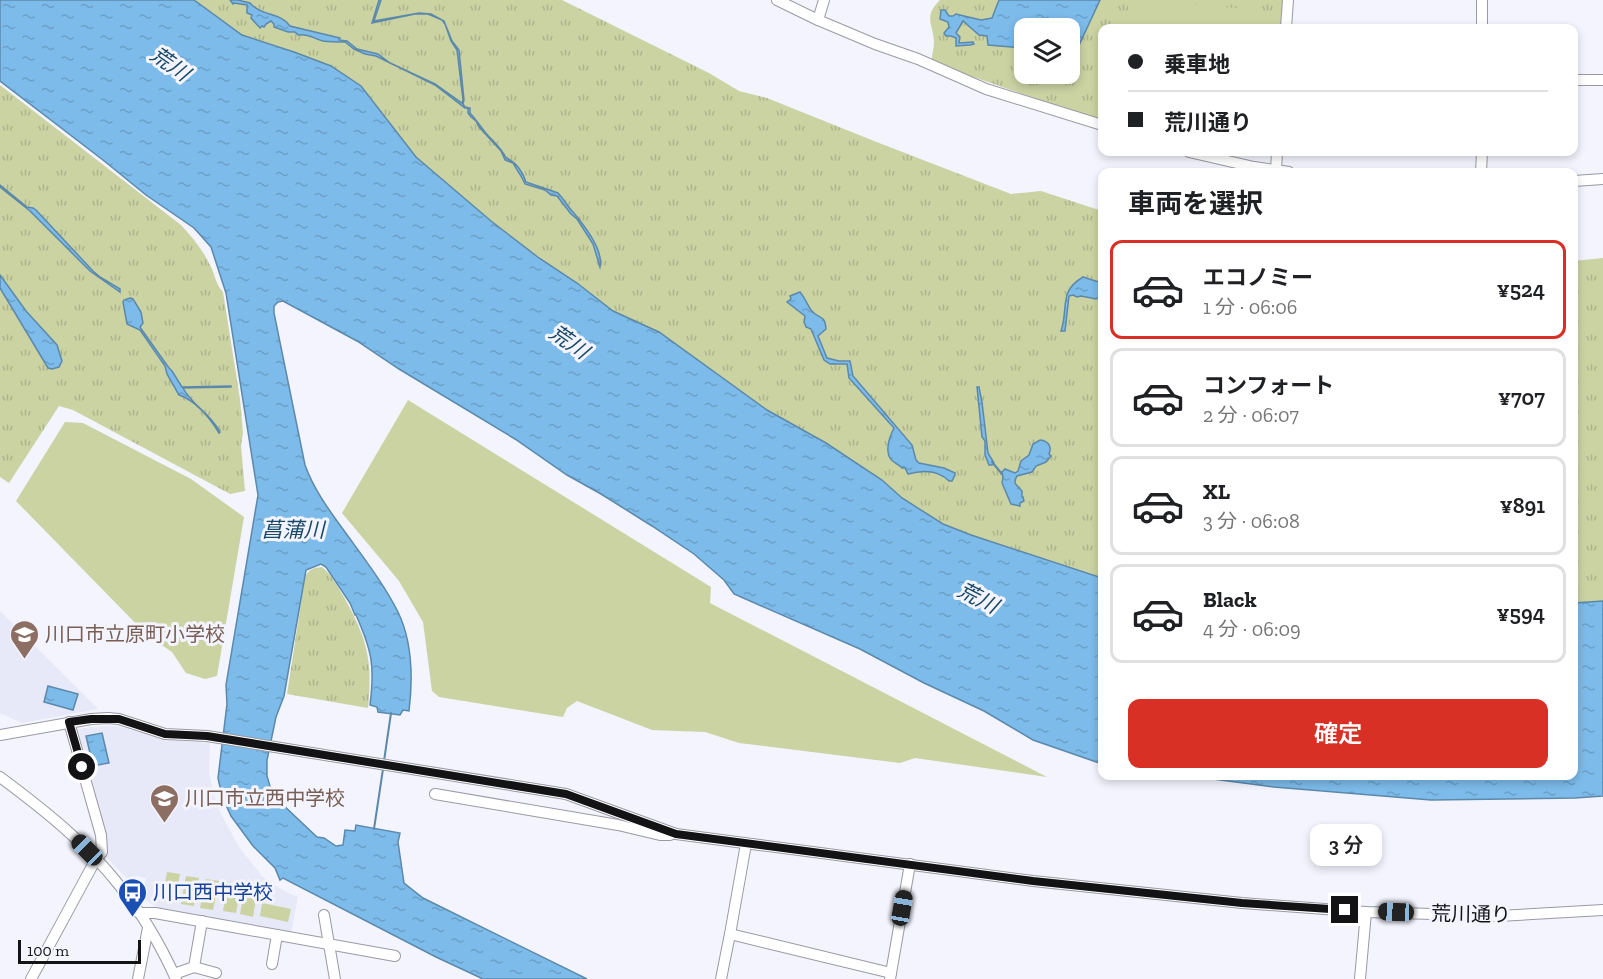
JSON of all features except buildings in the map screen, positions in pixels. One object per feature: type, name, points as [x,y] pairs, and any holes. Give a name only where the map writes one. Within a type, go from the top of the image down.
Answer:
[{"type":"street","points":[[777,0],[818,20],[918,59],[986,89],[1098,124]]},
{"type":"street","points":[[818,20],[824,0]]},
{"type":"street","points":[[1286,24],[1288,0]]},
{"type":"street","points":[[1482,0],[1482,24]]},
{"type":"street","points":[[1578,80],[1603,80]]},
{"type":"street","points":[[1206,156],[1265,168]]},
{"type":"street","points":[[1578,181],[1603,179]]},
{"type":"street","points":[[0,735],[91,719],[119,719],[165,734],[207,736],[566,794],[676,834]]},
{"type":"street","points":[[31,979],[96,859],[102,852],[101,835],[69,722]]},
{"type":"street","points":[[0,777],[61,825],[119,885],[139,913],[175,977],[194,967],[216,973]]},
{"type":"street","points":[[435,794],[618,825],[660,835],[676,834]]},
{"type":"street","name":"荒川通り","points":[[676,834],[1017,878],[1242,903],[1366,912],[1499,916],[1603,910]]},
{"type":"street","points":[[721,979],[746,844]]},
{"type":"street","points":[[730,934],[890,976],[910,864]]},
{"type":"street","points":[[1359,979],[1366,912]]},
{"type":"street","points":[[139,913],[155,913],[395,956]]},
{"type":"street","points":[[324,915],[335,979]]},
{"type":"street","points":[[194,967],[201,921]]},
{"type":"street","points":[[138,979],[148,928]]},
{"type":"street","points":[[272,963],[277,935]]},
{"type":"shaded area","name":"川口市立原町小学校","points":[[0,611],[98,709],[22,723],[0,713]]},
{"type":"shaded area","name":"川口市立西中学校","points":[[117,726],[166,740],[210,743],[209,772],[213,793],[221,814],[239,847],[262,876],[282,890],[298,897],[291,933],[161,910],[143,898],[146,878],[134,876],[126,878],[105,855],[75,730]]},
{"type":"green space","points":[[194,0],[562,0],[709,73],[739,91],[767,98],[1011,194],[1041,191],[1098,210],[1098,577],[943,524],[902,498],[882,480],[826,443],[767,410],[659,332],[613,311],[577,283],[539,258],[491,221],[416,157],[361,86],[331,66],[242,35]]},
{"type":"green space","points":[[940,0],[1284,0],[1281,24],[1098,24],[1098,118],[1068,110],[931,62],[934,42],[930,16]]},
{"type":"green space","points":[[1129,0],[1249,9],[1257,19],[1257,24],[1126,24]]},
{"type":"green space","points":[[0,85],[181,225],[204,254],[223,292],[240,399],[245,491],[230,494],[73,410],[59,406],[9,483],[0,477]]},
{"type":"green space","points":[[1603,258],[1603,601],[1578,603],[1578,261]]},
{"type":"green space","points":[[408,400],[711,587],[710,603],[1047,777],[915,758],[900,763],[739,743],[705,732],[652,730],[577,701],[567,708],[563,717],[439,697],[432,691],[423,622],[399,581],[342,513]]},
{"type":"green space","points":[[65,422],[83,423],[191,479],[244,517],[217,676],[205,679],[186,673],[172,652],[147,635],[16,501]]},
{"type":"green space","points":[[322,567],[332,577],[344,597],[363,638],[370,676],[368,708],[287,694],[305,577],[312,569]]},
{"type":"green space","points":[[167,872],[180,874],[175,903],[162,901]]},
{"type":"green space","points":[[186,876],[199,878],[194,906],[181,904]]},
{"type":"green space","points":[[206,879],[219,881],[213,910],[200,908]]},
{"type":"green space","points":[[228,882],[241,885],[236,913],[223,911]]},
{"type":"green space","points":[[245,886],[258,888],[253,917],[240,914]]},
{"type":"green space","points":[[262,903],[291,909],[288,922],[260,916]]},
{"type":"water","points":[[0,0],[194,0],[242,35],[331,66],[361,86],[416,157],[491,221],[613,311],[659,332],[767,410],[826,443],[882,480],[902,498],[943,524],[1098,577],[1098,763],[1033,740],[984,711],[860,649],[734,594],[724,580],[694,554],[652,526],[567,475],[515,439],[357,341],[283,301],[274,306],[274,313],[305,465],[322,500],[380,581],[398,612],[407,636],[411,661],[411,686],[409,711],[403,710],[400,715],[378,712],[377,707],[370,705],[371,659],[356,615],[326,567],[321,564],[306,570],[284,696],[276,717],[267,760],[267,776],[271,790],[280,802],[317,837],[324,838],[336,846],[343,845],[345,830],[355,831],[356,825],[400,833],[398,842],[404,883],[423,898],[587,979],[483,979],[283,878],[280,880],[275,868],[253,846],[231,816],[222,796],[218,778],[227,704],[226,685],[258,495],[226,293],[211,247],[194,228],[146,195],[0,81]]},
{"type":"water","points":[[230,0],[250,3],[282,19],[290,26],[340,38],[339,40],[347,41],[357,49],[378,54],[390,63],[354,49],[345,42],[323,41],[308,35],[298,35],[295,32],[274,27],[271,21],[260,28],[251,18],[252,15],[247,13],[247,5],[233,4]]},
{"type":"water","points":[[379,0],[381,0],[374,21],[419,13],[431,14],[444,21],[452,41],[459,50],[464,100],[463,104],[470,108],[470,113],[501,149],[506,158],[513,162],[519,168],[526,182],[560,195],[592,238],[599,253],[600,267],[593,244],[577,219],[557,196],[525,184],[513,163],[505,160],[501,151],[468,113],[468,108],[465,108],[435,85],[395,65],[435,84],[462,103],[457,50],[451,41],[442,20],[428,14],[415,14],[372,23]]},
{"type":"water","points":[[999,0],[1100,0],[1080,43],[1080,18],[1014,18],[1014,47],[988,45],[987,36],[979,35],[963,21],[956,33],[960,37],[959,43],[973,42],[974,44],[956,46],[956,38],[946,36],[944,33],[949,27],[948,22],[940,19],[941,10],[945,10],[949,16],[956,14],[981,20],[992,18]]},
{"type":"water","points":[[0,185],[27,207],[36,210],[93,271],[120,289],[120,292],[90,271],[30,211]]},
{"type":"water","points":[[0,275],[26,311],[57,345],[62,361],[59,367],[48,368],[0,288]]},
{"type":"water","points":[[1083,277],[1098,282],[1098,298],[1069,296],[1065,331],[1061,331],[1067,294]]},
{"type":"water","points":[[800,292],[811,310],[824,321],[826,329],[818,336],[827,358],[850,361],[853,376],[912,445],[916,460],[919,463],[944,468],[955,473],[952,481],[930,472],[908,474],[905,468],[891,459],[888,447],[894,428],[849,378],[847,364],[830,364],[824,360],[811,329],[806,327],[805,316],[787,302],[791,299],[790,296]]},
{"type":"water","points":[[130,298],[133,299],[141,312],[143,323],[140,327],[182,387],[231,387],[183,388],[198,407],[179,395],[165,366],[140,330],[127,324],[123,302]]},
{"type":"water","points":[[977,387],[979,387],[982,402],[988,453],[994,463],[992,465],[989,465],[985,455]]},
{"type":"water","points":[[204,412],[212,420],[219,433]]},
{"type":"water","points":[[1040,440],[1049,445],[1051,456],[1046,462],[1036,466],[1032,472],[1017,476],[1015,483],[1022,491],[1024,501],[1020,503],[1020,506],[1011,504],[1002,483],[1002,472],[1005,469],[1015,473],[1018,471],[1021,461],[1029,455],[1033,444]]},
{"type":"water","points":[[1603,601],[1603,796],[1431,800],[1274,787],[1221,780],[1578,780],[1578,603]]},
{"type":"water","points":[[48,686],[78,694],[73,710],[44,702]]},
{"type":"water","points":[[102,733],[109,763],[93,766],[86,736]]},
{"type":"waterway","points":[[992,462],[1002,474]]},
{"type":"waterway","points":[[384,761],[391,713]]},
{"type":"waterway","points":[[374,829],[383,769]]},
{"type":"place","name":"川口市立原町小学校","points":[[24,660]]},
{"type":"place","name":"川口市立西中学校","points":[[164,824]]},
{"type":"place","name":"川口西中学校","points":[[132,918]]},
{"type":"route","points":[[82,767],[69,722],[119,719],[165,734],[197,734],[566,794],[676,834],[1033,881],[1242,903],[1345,910]]},
{"type":"water label","name":"荒川","points":[[170,64]]},
{"type":"water label","name":"荒川","points":[[569,342]]},
{"type":"water label","name":"菖蒲川","points":[[293,530]]},
{"type":"water label","name":"荒川","points":[[978,598]]}]
